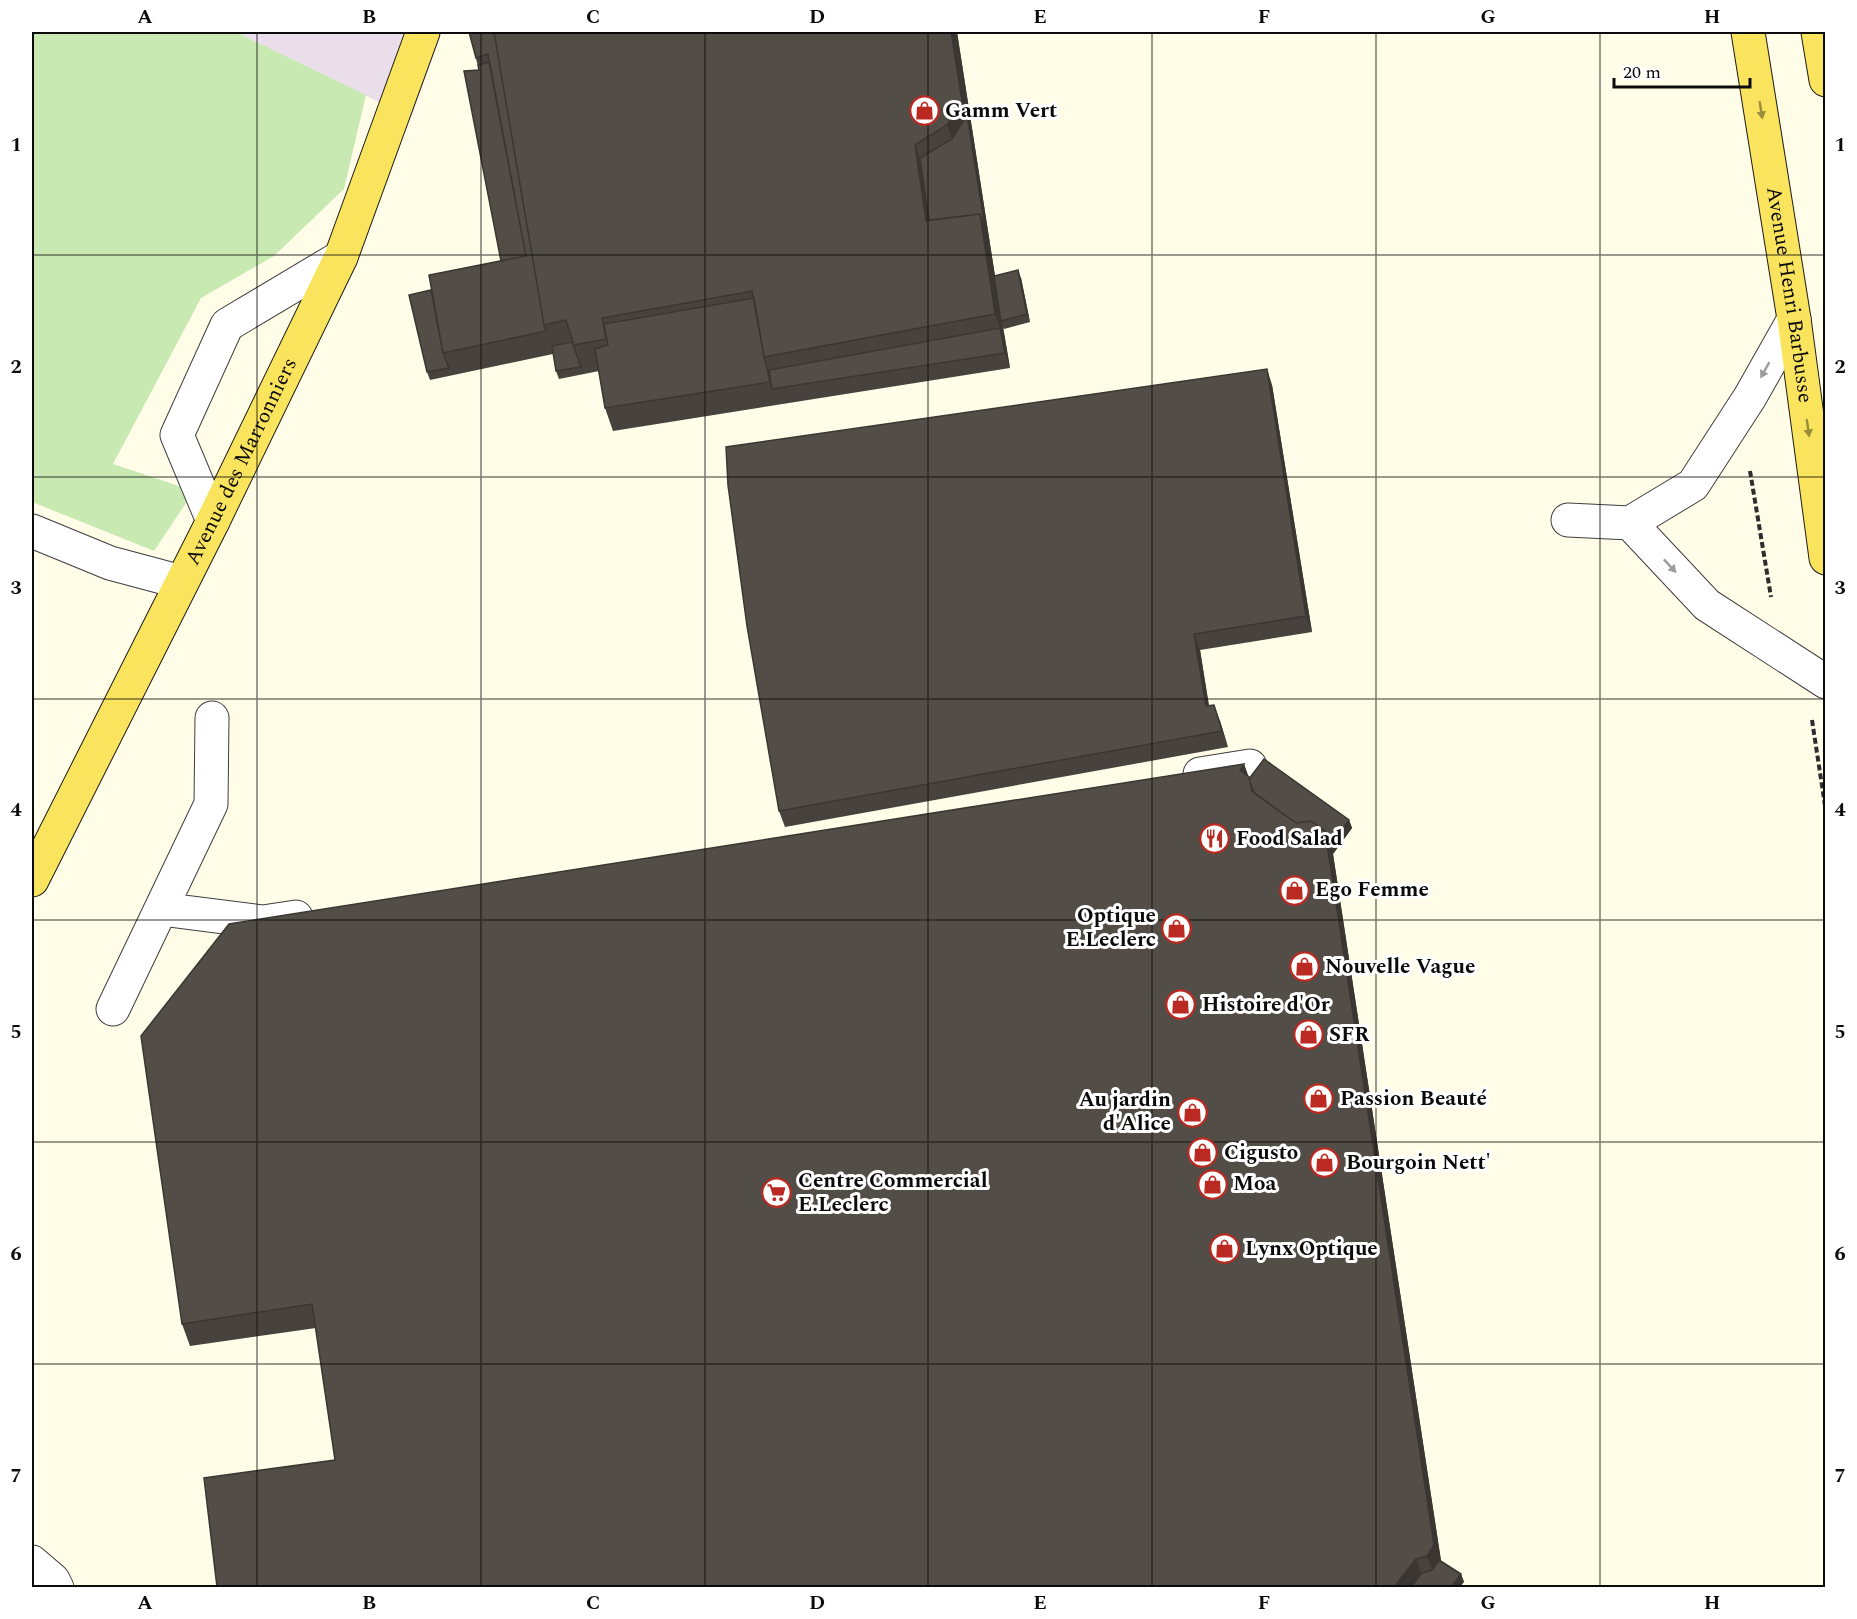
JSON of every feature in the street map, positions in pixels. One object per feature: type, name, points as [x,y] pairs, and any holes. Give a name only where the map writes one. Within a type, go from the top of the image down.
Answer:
[{"type":"main road","name":"Avenue des Marronniers","points":[[32,880],[213,521],[341,258],[423,32]]},
{"type":"main road","name":"Avenue Henri Barbusse","points":[[1748,32],[1794,319],[1826,558]]},
{"type":"main road","points":[[1818,32],[1826,80]]},
{"type":"street","points":[[213,521],[177,435],[227,325],[341,258]]},
{"type":"street","points":[[1568,520],[1630,523],[1693,485],[1750,397],[1794,319]]},
{"type":"street","points":[[1630,523],[1707,605],[1826,682]]},
{"type":"street","points":[[32,531],[110,563],[181,582]]},
{"type":"street","points":[[113,1009],[211,804],[212,718]]},
{"type":"street","points":[[1167,779],[1250,766]]},
{"type":"street","points":[[161,909],[263,922],[322,913]]},
{"type":"street","points":[[32,1562],[53,1580],[57,1587]]},
{"type":"shaded area","points":[[236,32],[442,32],[411,118]]},
{"type":"green space","points":[[32,32],[236,32],[366,95],[344,189],[274,256],[201,298],[113,464],[194,491],[154,551],[32,502]]},
{"type":"building","points":[[469,32],[494,32],[546,331],[443,353],[429,275],[526,256],[488,54],[476,58]]},
{"type":"building","points":[[494,32],[951,32],[962,101],[947,125],[915,145],[926,221],[980,214],[995,314],[764,357],[752,291],[602,318],[606,339],[574,345],[566,320],[544,325]]},
{"type":"building","points":[[489,62],[526,256],[501,261],[464,71],[479,70],[478,65]]},
{"type":"building","points":[[967,115],[985,228],[980,214],[929,220],[920,158],[952,139]]},
{"type":"building","points":[[1018,270],[1027,314],[1001,321],[994,276]]},
{"type":"building","points":[[431,290],[443,353],[449,368],[427,372],[409,295]]},
{"type":"building","points":[[754,298],[770,382],[605,408],[595,349],[608,345],[604,324]]},
{"type":"building","points":[[1000,328],[1005,353],[772,389],[769,370]]},
{"type":"building","points":[[572,342],[581,367],[556,371],[552,346]]},
{"type":"building","points":[[1267,369],[1306,616],[1194,634],[1206,706],[1214,705],[1222,731],[779,811],[747,626],[728,485],[726,447]]},
{"type":"building","points":[[1264,759],[1349,820],[1330,846],[1325,831],[1311,821],[1296,823],[1254,793],[1249,779]]},
{"type":"building","name":"Centre Commercial E.Leclerc","points":[[1244,764],[1240,770],[1249,777],[1252,791],[1296,823],[1311,821],[1325,831],[1434,1545],[1427,1556],[1416,1559],[1394,1587],[217,1587],[204,1478],[335,1460],[312,1304],[182,1324],[141,1036],[229,924]]},
{"type":"building","points":[[1439,1560],[1461,1574],[1451,1587],[1411,1587],[1422,1573],[1432,1570]]},
{"type":"place","name":"Gamm Vert","points":[[924,111]]},
{"type":"place","name":"Food Salad","points":[[1215,839]]},
{"type":"place","name":"Ego Femme","points":[[1294,890]]},
{"type":"place","name":"Optique E.Leclerc","points":[[1177,928]]},
{"type":"place","name":"Nouvelle Vague","points":[[1304,967]]},
{"type":"place","name":"Histoire d'Or","points":[[1181,1005]]},
{"type":"place","name":"SFR","points":[[1308,1035]]},
{"type":"place","name":"Passion Beauté","points":[[1319,1099]]},
{"type":"place","name":"Au jardin d'Alice","points":[[1192,1112]]},
{"type":"place","name":"Cigusto","points":[[1203,1153]]},
{"type":"place","name":"Bourgoin Nett'","points":[[1325,1163]]},
{"type":"place","name":"Moa","points":[[1212,1184]]},
{"type":"place","name":"Centre Commercial E.Leclerc","points":[[777,1193]]},
{"type":"place","name":"Lynx Optique","points":[[1224,1249]]}]
